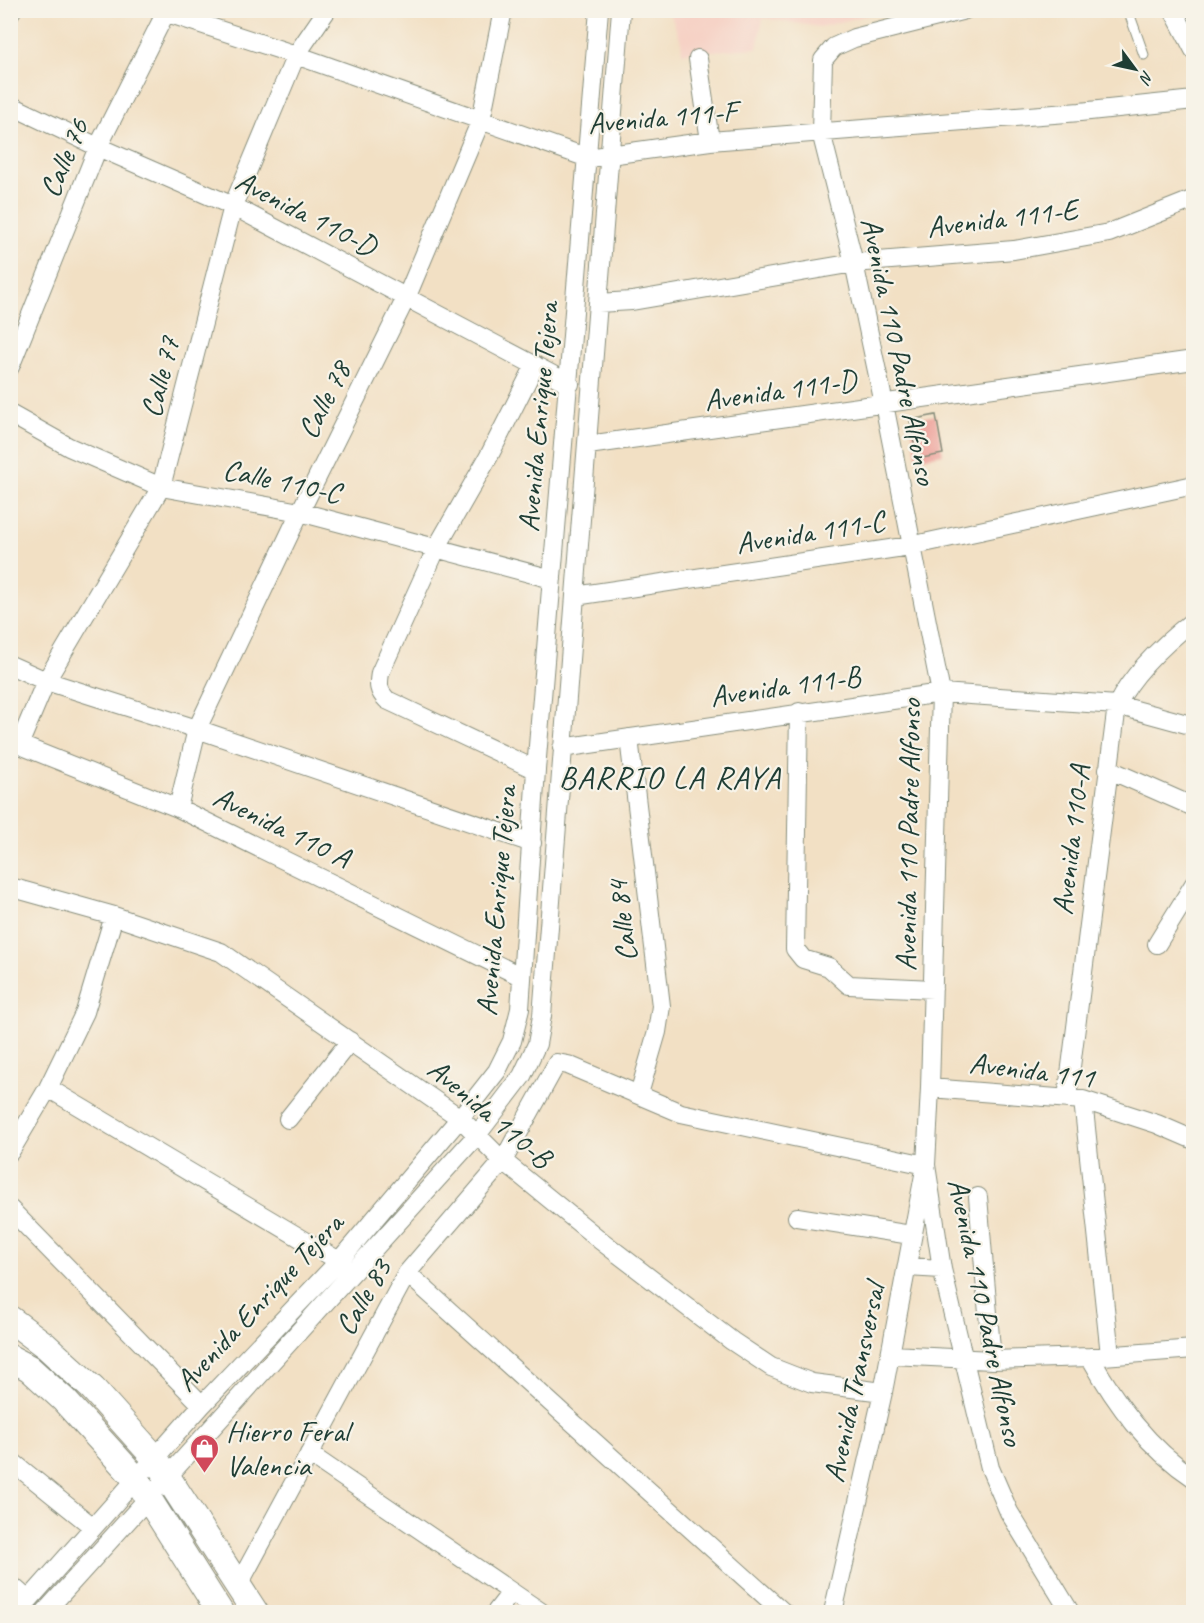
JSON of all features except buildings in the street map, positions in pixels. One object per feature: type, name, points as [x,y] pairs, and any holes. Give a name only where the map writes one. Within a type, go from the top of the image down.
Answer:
[{"type":"main road","points":[[10,1319],[46,1346],[93,1389],[162,1467],[255,1612]]},
{"type":"main road","points":[[10,1358],[29,1368],[64,1400],[142,1488],[220,1612]]},
{"type":"street","name":"Calle 77","points":[[15,743],[46,681],[161,487],[234,206],[296,56],[327,10]]},
{"type":"street","name":"Calle 78","points":[[178,808],[197,729],[300,512],[407,296],[481,120],[503,10]]},
{"type":"street","name":"Avenida Enrique Tejera","points":[[162,1467],[202,1405],[339,1261],[460,1118],[497,1071],[512,1041],[520,1009],[536,770],[570,384],[599,10]]},
{"type":"street","name":"Avenida Enrique Tejera","points":[[45,1612],[142,1488],[477,1135],[522,1076],[537,1044],[545,982],[621,10]]},
{"type":"street","name":"Avenida 110 Padre Alfonso","points":[[965,10],[854,38],[834,47],[823,60],[821,132],[854,263],[941,693],[926,1165],[942,1269],[990,1468],[1009,1512],[1070,1612]]},
{"type":"street","points":[[1173,10],[1194,50]]},
{"type":"street","name":"Avenida 111-F","points":[[164,11],[588,159],[710,141],[1080,112],[1194,100]]},
{"type":"street","name":"Calle 76","points":[[10,367],[98,147],[164,11]]},
{"type":"street","points":[[698,59],[710,141]]},
{"type":"street","name":"Avenida 110-D","points":[[10,105],[98,147],[234,206],[570,384]]},
{"type":"street","name":"Avenida 111-E","points":[[598,303],[632,301],[854,263],[1014,250],[1109,233],[1194,199]]},
{"type":"street","name":"Avenida 111-D","points":[[588,445],[1194,360]]},
{"type":"street","points":[[535,365],[489,456],[437,547],[380,673],[378,684],[380,693],[387,700],[536,770]]},
{"type":"street","name":"Calle 110-C","points":[[10,414],[69,447],[161,487],[300,512],[552,579]]},
{"type":"street","name":"Avenida 111-C","points":[[575,596],[910,546],[1194,485]]},
{"type":"street","name":"Avenida 110-A","points":[[1110,1355],[1075,1099],[1108,769],[1117,705],[1125,687],[1175,635],[1194,620]]},
{"type":"street","points":[[10,665],[46,681],[197,729],[532,843]]},
{"type":"street","name":"Avenida 111-B","points":[[562,748],[941,693],[1117,705],[1194,726]]},
{"type":"street","points":[[799,712],[795,949],[804,959],[829,967],[849,985],[933,990]]},
{"type":"street","name":"Calle 84","points":[[629,738],[661,1006],[639,1094]]},
{"type":"street","name":"Avenida 110 A","points":[[15,743],[178,808],[522,977]]},
{"type":"street","points":[[1108,769],[1194,807]]},
{"type":"street","points":[[1157,944],[1194,884]]},
{"type":"street","name":"Avenida 110-B","points":[[10,886],[114,916],[221,952],[460,1118],[503,1161],[600,1240],[732,1341],[771,1367],[812,1383],[883,1392]]},
{"type":"street","points":[[10,1152],[48,1088],[85,1012],[114,916]]},
{"type":"street","points":[[288,1119],[350,1041]]},
{"type":"street","name":"Calle 83","points":[[238,1586],[407,1273],[503,1161],[553,1067],[557,1063],[568,1065],[639,1094]]},
{"type":"street","points":[[48,1088],[339,1261]]},
{"type":"street","name":"Avenida 111","points":[[930,1088],[1075,1099],[1157,1124],[1194,1140]]},
{"type":"street","points":[[639,1094],[681,1113],[926,1165]]},
{"type":"street","name":"Avenida Transversal","points":[[833,1612],[891,1355],[911,1235],[926,1165]]},
{"type":"street","points":[[978,1197],[992,1360]]},
{"type":"street","points":[[10,1209],[202,1405]]},
{"type":"street","points":[[797,1217],[911,1235]]},
{"type":"street","points":[[907,1267],[942,1269]]},
{"type":"street","points":[[407,1273],[783,1612]]},
{"type":"street","points":[[891,1355],[992,1360],[1090,1357],[1194,1349]]},
{"type":"street","points":[[1090,1357],[1112,1398],[1145,1437],[1175,1466],[1194,1478]]},
{"type":"street","points":[[309,1454],[541,1612]]},
{"type":"street","points":[[10,1460],[93,1527]]},
{"type":"street","name":"Avenida Enrique Tejera","points":[[23,1606],[93,1527],[142,1488]]},
{"type":"street","points":[[10,1584],[23,1606]]},
{"type":"street","points":[[496,1612],[510,1593]]},
{"type":"lane","points":[[1128,10],[1144,55]]},
{"type":"shaded area","points":[[669,11],[885,11],[820,27],[763,18],[757,48],[682,53],[681,41]]},
{"type":"place","name":"Hierro Feral Valencia","points":[[205,1474]]},
{"type":"district","name":"BARRIO LA RAYA","points":[[670,777]]}]
